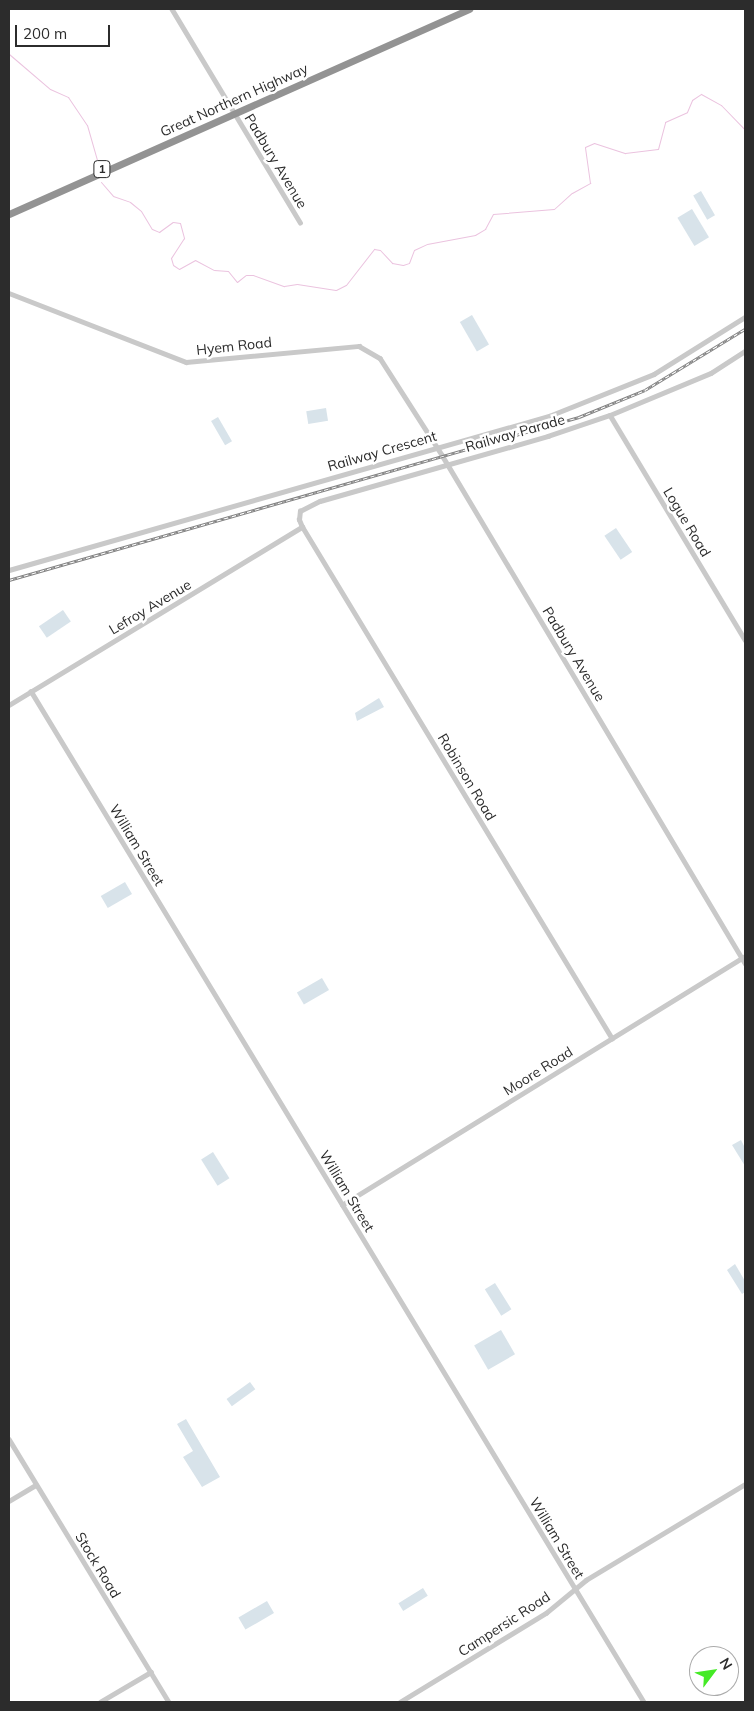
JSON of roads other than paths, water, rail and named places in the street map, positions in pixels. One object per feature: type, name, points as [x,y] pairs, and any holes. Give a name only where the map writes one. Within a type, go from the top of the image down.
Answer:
[{"type":"highway","name":"Great Northern Highway","points":[[9,214],[457,9]]},
{"type":"highway","name":"Great Northern Highway","points":[[9,210],[469,9]]},
{"type":"street","name":"Padbury Avenue","points":[[172,9],[300,222]]},
{"type":"street","name":"Hyem Road","points":[[9,293],[186,362],[359,346],[380,358]]},
{"type":"street","name":"Railway Crescent","points":[[9,570],[549,416],[625,388],[682,358],[745,316]]},
{"type":"street","name":"Railway Parade","points":[[302,528],[299,520],[300,511],[306,507],[610,415],[711,373],[745,351]]},
{"type":"street","name":"Padbury Avenue","points":[[380,358],[437,447],[744,957],[745,963]]},
{"type":"street","name":"Logue Road","points":[[610,415],[745,640]]},
{"type":"street","name":"Lefroy Avenue","points":[[9,705],[302,528]]},
{"type":"street","name":"Robinson Road","points":[[302,528],[612,1039]]},
{"type":"street","name":"William Street","points":[[32,691],[644,1702]]},
{"type":"street","name":"Moore Road","points":[[342,1205],[744,957]]},
{"type":"street","name":"Stock Road","points":[[9,1439],[169,1702]]},
{"type":"street","points":[[9,1501],[36,1484]]},
{"type":"street","name":"Campersic Road","points":[[400,1702],[546,1613],[574,1588],[745,1484]]},
{"type":"street","points":[[100,1702],[150,1672]]},
{"type":"waterway","points":[[9,54],[50,89],[68,97],[87,125],[97,160]]},
{"type":"waterway","points":[[101,182],[113,196],[130,202],[141,211],[152,229],[159,232],[173,222],[180,223],[184,238],[171,258],[173,265],[179,269],[195,260],[214,270],[228,271],[237,282],[246,275],[253,275],[284,286],[297,284],[336,290],[346,285],[374,249],[380,250],[392,263],[403,265],[409,263],[414,250],[427,244],[475,235],[485,229],[493,214],[554,209],[572,193],[590,183],[585,147],[594,143],[625,153],[658,149],[665,122],[687,112],[692,100],[701,94],[721,105],[745,130]]},
{"type":"railway","points":[[9,580],[579,417],[645,390],[745,329]]}]
